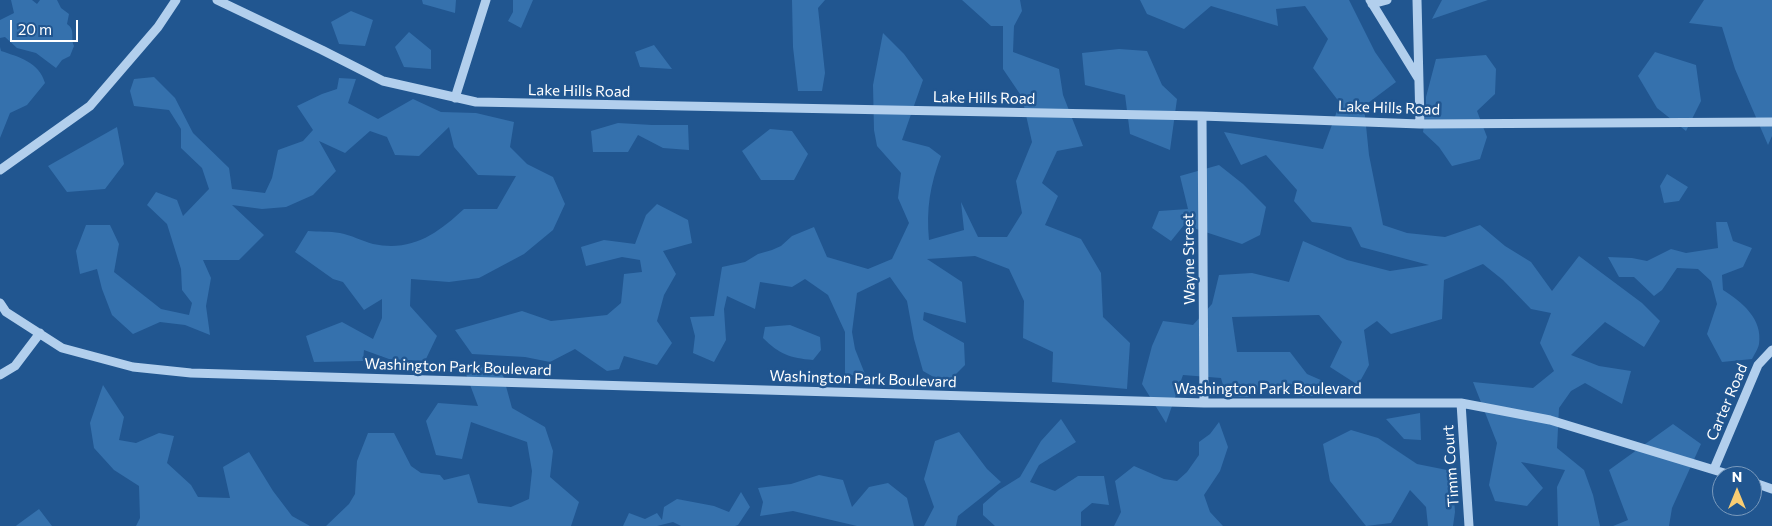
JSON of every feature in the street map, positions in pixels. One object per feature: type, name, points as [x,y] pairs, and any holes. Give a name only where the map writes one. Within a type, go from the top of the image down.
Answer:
[{"type":"street","points":[[0,170],[90,106],[158,27],[176,0]]},
{"type":"street","name":"Lake Hills Road","points":[[217,0],[383,81],[476,102],[1202,116],[1420,124],[1772,122]]},
{"type":"street","points":[[455,98],[486,0]]},
{"type":"street","points":[[1387,0],[1371,2],[1419,79]]},
{"type":"street","points":[[1417,0],[1420,124]]},
{"type":"street","name":"Wayne Street","points":[[1202,116],[1204,403]]},
{"type":"street","name":"Washington Park Boulevard","points":[[0,303],[6,312],[62,348],[132,367],[190,373],[1204,403],[1461,404],[1550,420],[1712,468]]},
{"type":"street","points":[[0,374],[15,366],[40,333]]},
{"type":"street","name":"Carter Road","points":[[1715,466],[1758,365],[1772,350]]},
{"type":"street","name":"Timm Court","points":[[1461,404],[1469,526]]},
{"type":"shaded area","points":[[11,0],[32,0],[37,4],[40,0],[57,0],[61,8],[69,14],[67,24],[72,31],[74,46],[70,56],[62,60],[56,68],[36,53],[17,48],[5,37],[0,38],[0,20],[14,13]]},
{"type":"shaded area","points":[[422,0],[456,0],[455,13],[423,4]]},
{"type":"shaded area","points":[[513,0],[533,0],[521,28],[508,21],[513,12]]},
{"type":"shaded area","points":[[792,0],[825,0],[818,8],[825,73],[822,91],[798,91],[793,47]]},
{"type":"shaded area","points":[[962,0],[1020,0],[1022,11],[1014,26],[1013,52],[1059,69],[1063,95],[1083,146],[1057,151],[1042,183],[1058,196],[1045,225],[1081,239],[1101,273],[1103,317],[1130,343],[1127,389],[1052,382],[1053,352],[1023,338],[1024,301],[1009,269],[975,256],[927,259],[962,282],[966,323],[924,312],[923,320],[964,343],[965,365],[946,384],[923,371],[914,339],[907,301],[890,277],[857,293],[852,332],[855,349],[865,374],[845,376],[845,332],[828,295],[805,279],[792,287],[760,282],[755,309],[727,296],[724,309],[726,340],[714,362],[693,353],[695,336],[690,317],[714,316],[722,267],[745,262],[758,254],[781,246],[792,236],[814,227],[827,257],[868,269],[892,259],[909,223],[898,198],[901,173],[877,146],[874,130],[873,85],[883,33],[904,54],[923,80],[902,140],[929,147],[941,156],[930,197],[928,218],[929,240],[964,230],[961,202],[978,237],[1007,237],[1022,213],[1016,181],[1032,142],[1022,97],[1003,69],[1003,26],[991,26]]},
{"type":"shaded area","points":[[1140,0],[1349,0],[1375,52],[1396,82],[1364,106],[1369,155],[1383,225],[1407,233],[1445,237],[1480,225],[1505,246],[1531,262],[1552,291],[1579,256],[1642,303],[1660,321],[1644,347],[1605,322],[1571,355],[1599,366],[1631,371],[1622,404],[1585,383],[1571,391],[1559,408],[1557,448],[1584,470],[1593,495],[1600,526],[1558,526],[1557,487],[1565,470],[1521,462],[1543,488],[1527,506],[1495,501],[1489,485],[1497,443],[1473,382],[1533,388],[1554,371],[1540,343],[1551,313],[1531,309],[1503,280],[1483,264],[1444,280],[1442,319],[1391,334],[1377,321],[1364,330],[1369,365],[1358,385],[1330,367],[1342,342],[1319,315],[1232,317],[1237,352],[1290,352],[1307,374],[1323,381],[1326,396],[1295,396],[1292,386],[1253,392],[1248,397],[1226,396],[1221,378],[1183,375],[1166,423],[1142,384],[1152,346],[1163,321],[1193,325],[1212,304],[1219,275],[1252,273],[1289,282],[1303,241],[1347,260],[1390,271],[1429,265],[1361,247],[1351,227],[1312,222],[1294,201],[1297,190],[1266,155],[1241,165],[1224,132],[1323,149],[1340,103],[1313,68],[1328,39],[1305,6],[1276,9],[1278,26],[1211,6],[1184,29],[1147,14]]},
{"type":"shaded area","points":[[1442,0],[1488,0],[1432,19]]},
{"type":"shaded area","points":[[1704,0],[1772,0],[1772,136],[1768,145],[1735,69],[1722,27],[1689,23]]},
{"type":"shaded area","points":[[351,11],[373,20],[365,46],[339,44],[331,22]]},
{"type":"shaded area","points":[[409,32],[431,50],[431,69],[404,67],[395,47]]},
{"type":"shaded area","points":[[654,45],[672,69],[640,67],[635,52]]},
{"type":"shaded area","points":[[0,47],[1,51],[28,61],[33,65],[45,83],[27,105],[10,113],[0,138]]},
{"type":"shaded area","points":[[1119,49],[1147,51],[1162,85],[1177,99],[1170,150],[1130,134],[1125,95],[1085,85],[1082,53]]},
{"type":"shaded area","points":[[1655,52],[1696,65],[1701,101],[1686,131],[1657,108],[1638,76]]},
{"type":"shaded area","points":[[1486,55],[1496,69],[1495,94],[1477,111],[1487,137],[1480,159],[1452,166],[1439,147],[1423,132],[1426,97],[1436,59]]},
{"type":"shaded area","points":[[154,77],[175,98],[193,133],[229,168],[232,189],[265,193],[272,178],[278,150],[303,141],[313,130],[297,106],[337,89],[339,78],[356,79],[348,103],[378,119],[413,99],[441,112],[476,113],[514,122],[510,147],[527,164],[553,177],[565,204],[553,230],[524,254],[479,278],[449,282],[411,279],[410,306],[437,336],[425,361],[389,359],[364,350],[363,361],[314,362],[306,336],[342,322],[373,339],[382,318],[382,299],[364,310],[343,282],[333,279],[295,252],[308,231],[340,233],[373,244],[387,246],[412,243],[434,233],[464,209],[497,209],[516,176],[478,175],[454,147],[449,127],[419,156],[395,155],[387,137],[370,131],[345,153],[319,141],[336,171],[313,195],[286,207],[262,209],[232,205],[264,235],[239,260],[203,260],[211,278],[206,306],[210,335],[185,325],[160,322],[133,334],[112,315],[97,269],[80,274],[76,251],[86,225],[110,225],[119,244],[114,272],[161,309],[189,315],[192,303],[182,290],[181,269],[167,224],[147,205],[156,192],[177,200],[183,216],[209,189],[202,168],[181,148],[181,129],[169,110],[134,106],[130,91],[134,79]]},
{"type":"shaded area","points":[[618,123],[688,125],[689,150],[663,148],[638,135],[628,152],[593,152],[591,131]]},
{"type":"shaded area","points":[[117,127],[124,164],[105,189],[67,192],[48,166]]},
{"type":"shaded area","points":[[770,129],[792,131],[808,154],[794,180],[761,180],[742,151]]},
{"type":"shaded area","points":[[1219,165],[1243,184],[1266,207],[1260,235],[1242,244],[1184,225],[1171,241],[1152,228],[1159,211],[1188,209],[1180,176]]},
{"type":"shaded area","points":[[1667,174],[1688,187],[1679,201],[1664,203],[1660,186]]},
{"type":"shaded area","points":[[657,204],[688,220],[692,243],[663,251],[676,274],[664,295],[657,321],[672,343],[657,365],[624,356],[619,369],[607,371],[575,349],[550,362],[525,357],[472,354],[455,330],[522,311],[551,321],[607,315],[621,303],[624,274],[642,272],[640,260],[622,257],[586,266],[581,247],[604,240],[635,244],[646,215]]},
{"type":"shaded area","points":[[1716,222],[1727,222],[1733,241],[1752,248],[1743,267],[1722,275],[1723,290],[1750,312],[1758,327],[1759,344],[1752,359],[1722,362],[1707,334],[1717,304],[1711,281],[1698,269],[1677,268],[1662,290],[1654,296],[1634,277],[1619,277],[1608,257],[1647,261],[1671,249],[1686,253],[1718,248]]},
{"type":"shaded area","points":[[790,325],[820,337],[821,350],[813,360],[785,354],[774,348],[763,338],[765,327]]},
{"type":"shaded area","points":[[463,366],[501,368],[512,408],[545,427],[553,451],[550,477],[579,502],[571,526],[326,526],[349,504],[355,494],[357,461],[368,433],[394,433],[411,466],[421,473],[440,475],[444,480],[469,474],[478,503],[511,507],[529,499],[532,471],[527,442],[471,422],[462,459],[436,455],[426,421],[438,403],[478,406]]},
{"type":"shaded area","points":[[103,385],[124,417],[119,440],[136,443],[159,433],[174,436],[167,463],[191,485],[198,497],[230,498],[223,467],[249,452],[273,491],[292,516],[310,526],[136,526],[140,518],[139,486],[114,470],[94,448],[90,423]]},
{"type":"shaded area","points":[[1420,413],[1421,440],[1404,439],[1386,419]]},
{"type":"shaded area","points":[[1061,419],[1076,442],[1039,465],[1030,482],[1055,491],[1078,476],[1104,476],[1109,505],[1092,503],[1081,512],[1081,526],[995,526],[983,515],[983,504],[999,490],[1020,477],[1041,441]]},
{"type":"shaded area","points":[[1219,422],[1228,447],[1220,471],[1204,495],[1210,512],[1223,526],[1114,526],[1121,512],[1115,481],[1134,466],[1164,479],[1177,481],[1187,472],[1199,455],[1199,442],[1210,434]]},
{"type":"shaded area","points":[[1673,424],[1701,444],[1672,508],[1669,526],[1613,526],[1628,520],[1609,470]]},
{"type":"shaded area","points":[[1351,430],[1378,438],[1417,464],[1452,471],[1455,512],[1453,526],[1428,526],[1426,507],[1410,490],[1391,523],[1366,526],[1330,481],[1323,444]]},
{"type":"shaded area","points":[[959,432],[987,469],[1001,482],[958,516],[956,526],[924,526],[934,507],[924,479],[935,441]]},
{"type":"shaded area","points":[[819,475],[843,480],[852,507],[869,487],[888,483],[907,498],[914,526],[857,526],[793,511],[760,516],[763,502],[758,488],[791,484]]},
{"type":"shaded area","points":[[741,492],[750,507],[738,525],[735,526],[681,526],[673,522],[657,526],[623,526],[629,513],[645,519],[657,513],[662,520],[664,507],[677,499],[714,506],[729,512]]},
{"type":"shaded area","points":[[39,509],[52,526],[16,526],[17,525]]}]
